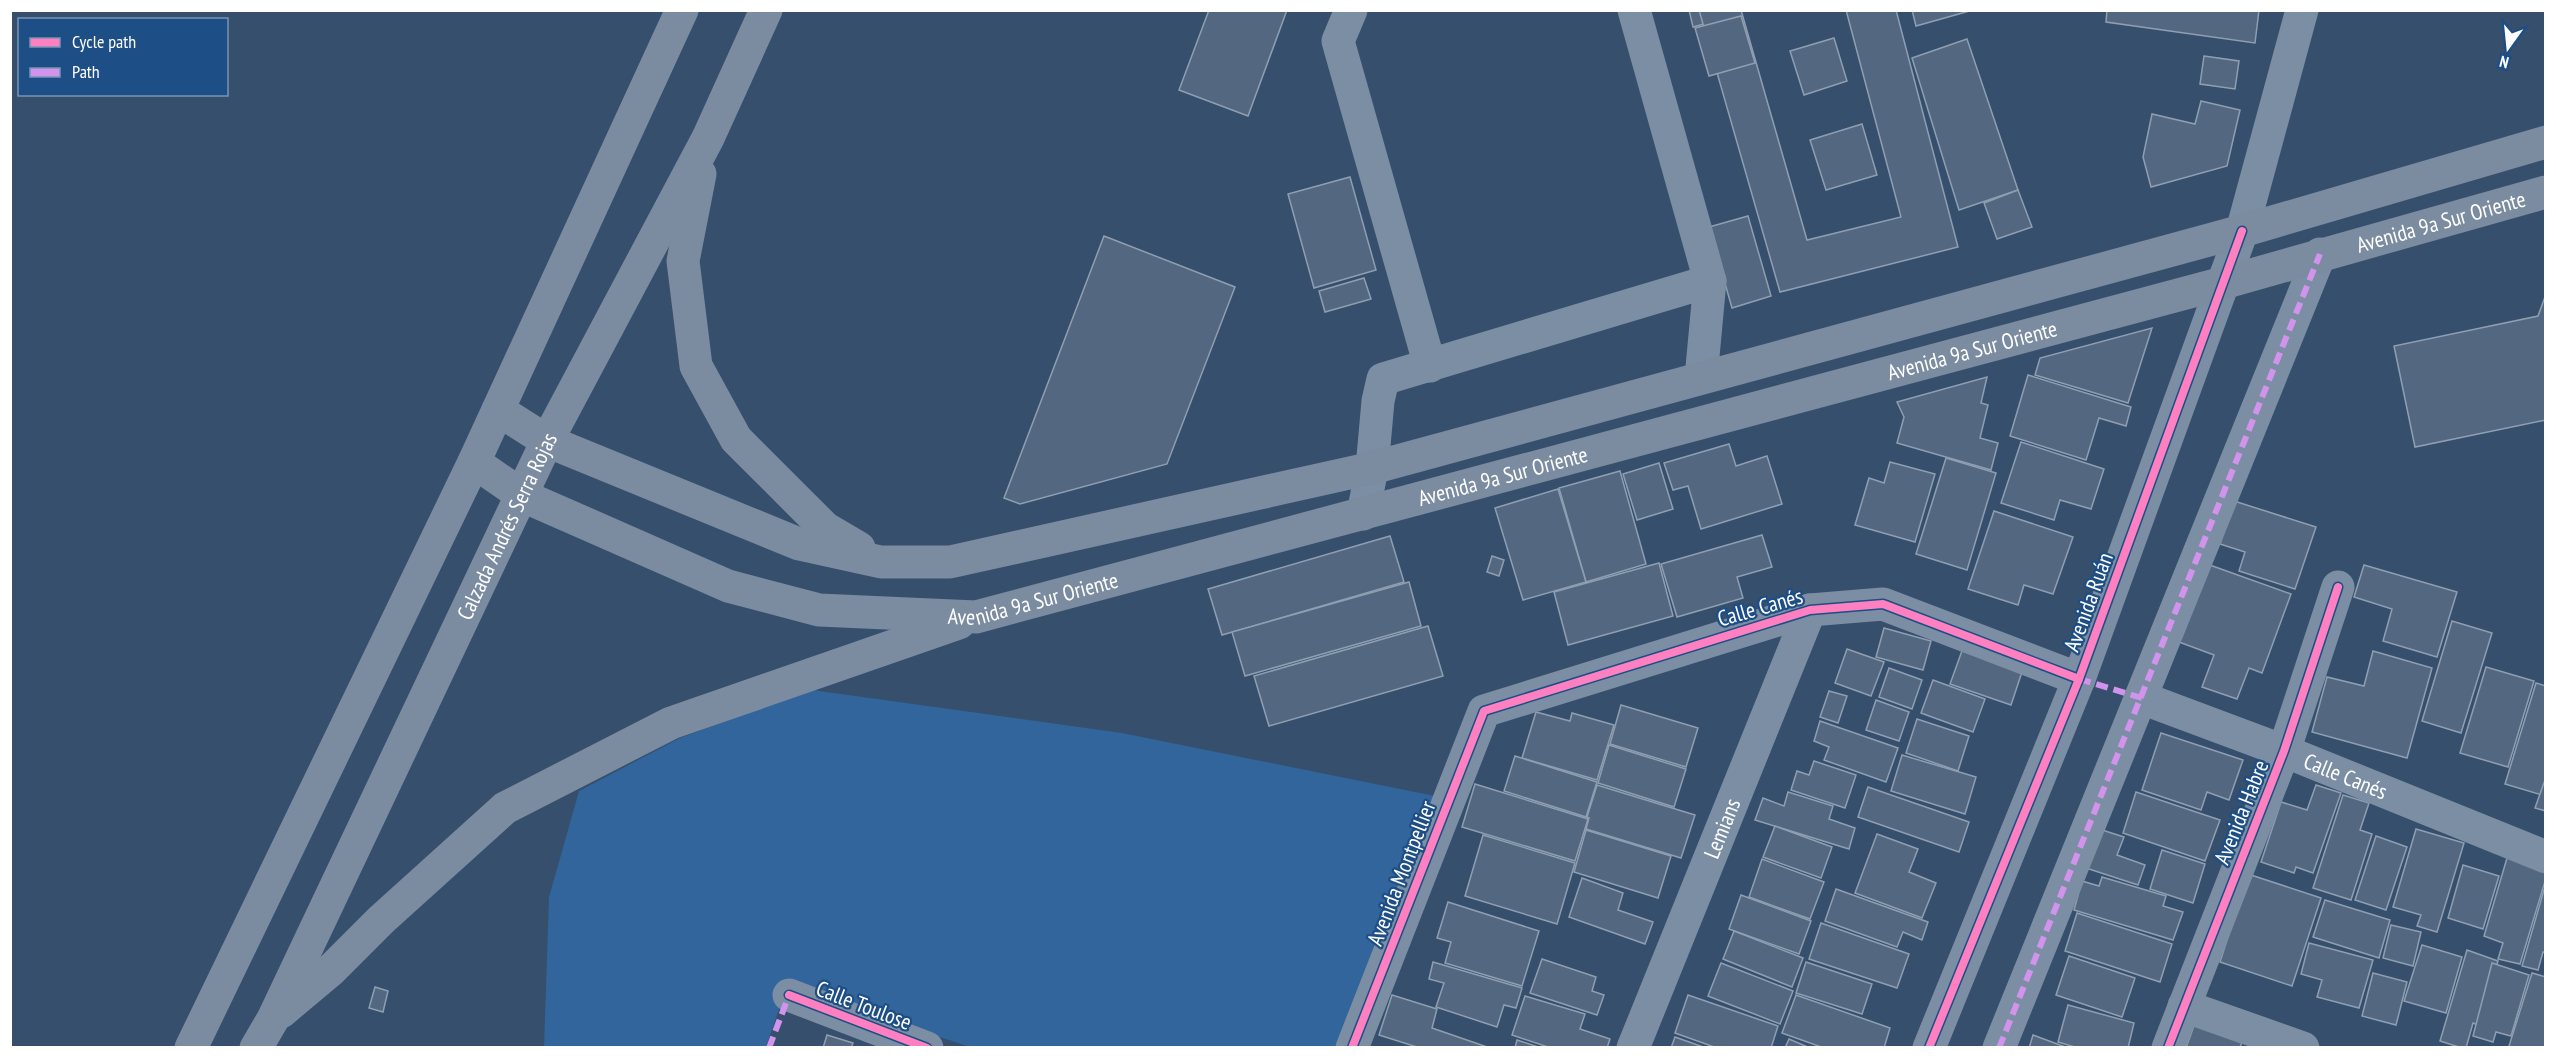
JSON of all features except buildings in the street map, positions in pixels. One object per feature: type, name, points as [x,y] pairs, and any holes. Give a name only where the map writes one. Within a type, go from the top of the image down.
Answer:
[{"type":"main road","points":[[191,1047],[474,462],[682,10]]},
{"type":"main road","name":"Calzada Andrés Serra Rojas","points":[[256,1047],[273,1019],[523,496],[547,441],[708,138],[766,10]]},
{"type":"main road","points":[[708,138],[683,261],[696,366],[736,439],[825,528],[881,562]]},
{"type":"main road","name":"Avenida 9a Sur Oriente","points":[[498,410],[547,441],[800,544],[881,562],[950,562],[1371,468],[2242,231],[2546,142]]},
{"type":"main road","points":[[2409,182],[2409,230]]},
{"type":"main road","name":"Avenida 9a Sur Oriente","points":[[474,462],[523,496],[728,586],[819,610],[976,617],[2223,283],[2546,192]]},
{"type":"main road","points":[[273,1019],[331,970],[381,920],[505,808],[671,723],[976,617]]},
{"type":"street","points":[[1351,10],[1338,41],[1430,366]]},
{"type":"street","points":[[1634,10],[1710,281],[1701,378]]},
{"type":"street","name":"Avenida Ruán","points":[[1929,1047],[2079,679],[2242,231],[2302,10]]},
{"type":"street","points":[[1999,1047],[2320,254]]},
{"type":"street","points":[[1363,514],[1383,379],[1710,281]]},
{"type":"street","name":"Avenida Habre","points":[[2168,1047],[2284,751],[2338,587]]},
{"type":"street","name":"Calle Canés","points":[[1484,711],[1810,610],[1883,604],[2079,679]]},
{"type":"street","name":"Lemians","points":[[1633,1047],[1810,610]]},
{"type":"street","name":"Calle Canés","points":[[2142,698],[2284,751],[2546,857]]},
{"type":"street","name":"Avenida Montpellier","points":[[1352,1047],[1484,711]]},
{"type":"street","name":"Calle Toulose","points":[[789,996],[927,1047]]},
{"type":"street","points":[[2184,1006],[2303,1047]]},
{"type":"shaded area","points":[[812,690],[1122,733],[1450,799],[1347,1047],[970,1047],[787,986],[766,1047],[544,1048],[549,897],[579,791],[680,738]]},
{"type":"marked path","points":[[1999,1048],[2320,254]]},
{"type":"marked path","points":[[2079,679],[2142,698]]},
{"type":"marked path","points":[[769,1048],[789,995]]},
{"type":"cycle path","points":[[1929,1048],[2079,679],[2242,231]]},
{"type":"cycle path","points":[[2168,1048],[2284,751],[2338,587]]},
{"type":"cycle path","points":[[1352,1048],[1484,711],[1810,610],[1883,604],[2079,679]]},
{"type":"cycle path","points":[[789,995],[927,1048]]}]
